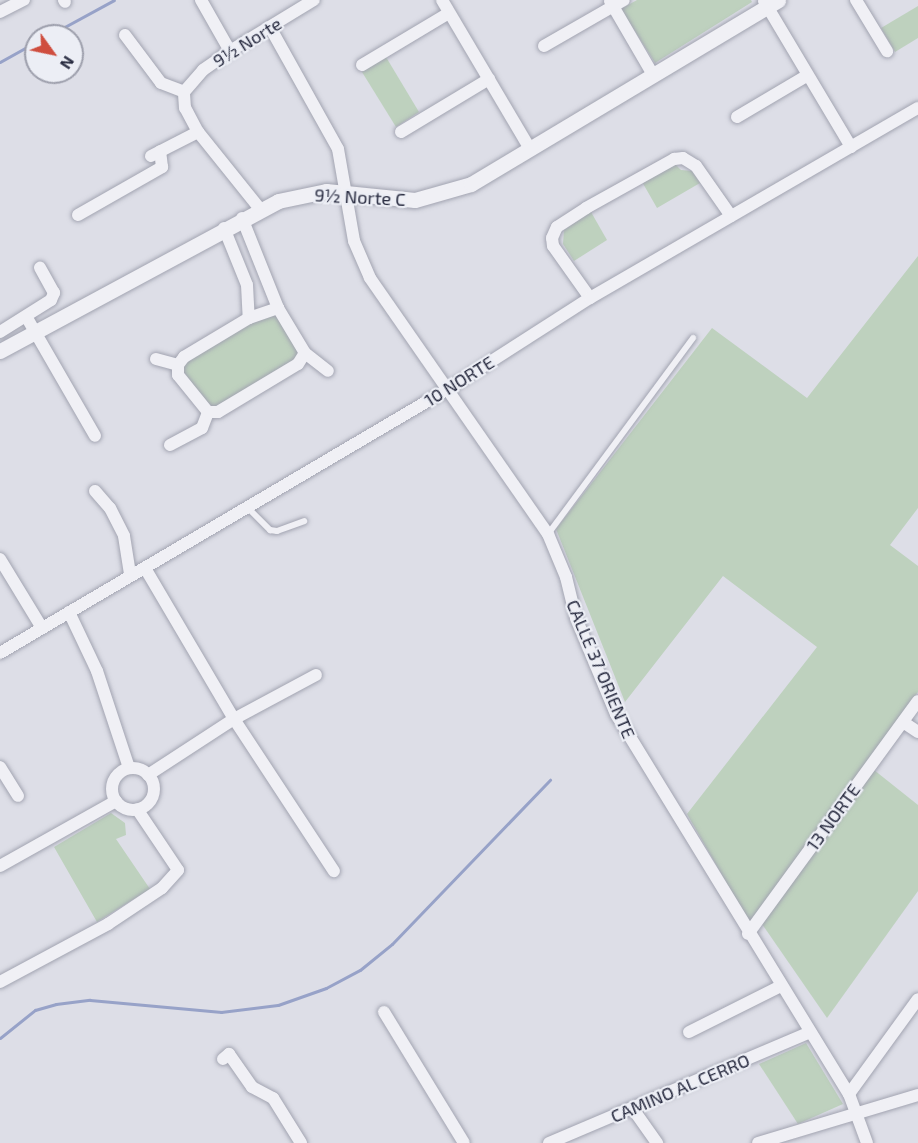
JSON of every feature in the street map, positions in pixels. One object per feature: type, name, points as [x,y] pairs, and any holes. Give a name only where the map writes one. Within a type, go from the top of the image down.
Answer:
[{"type":"street","points":[[0,12],[24,0]]},
{"type":"street","points":[[201,0],[230,51]]},
{"type":"street","name":"9½ Norte","points":[[183,92],[203,70],[230,51],[271,29],[291,5],[314,0]]},
{"type":"street","points":[[442,0],[530,149]]},
{"type":"street","points":[[856,0],[887,51]]},
{"type":"street","points":[[544,46],[616,2],[653,75]]},
{"type":"street","points":[[770,2],[808,75],[851,147]]},
{"type":"street","name":"9½ Norte C","points":[[0,351],[260,209],[306,193],[348,194],[400,201],[436,196],[471,184],[770,2]]},
{"type":"street","points":[[362,65],[450,13]]},
{"type":"street","name":"CALLE 37 ORIENTE","points":[[271,29],[332,136],[348,194],[351,226],[363,266],[548,534],[566,577],[576,618],[616,714],[748,934],[849,1094],[858,1112],[867,1143]]},
{"type":"street","points":[[125,35],[161,83],[183,92],[185,108],[198,132],[260,209]]},
{"type":"street","points":[[737,117],[808,75]]},
{"type":"street","points":[[401,132],[489,79]]},
{"type":"street","name":"10 NORTE","points":[[0,652],[448,389],[590,298],[918,109]]},
{"type":"street","points":[[78,215],[162,167],[156,153],[198,132]]},
{"type":"street","points":[[590,298],[553,246],[553,232],[586,208],[674,159],[689,160],[730,216]]},
{"type":"street","points":[[242,218],[278,308],[305,353],[328,371]]},
{"type":"street","points":[[224,228],[247,285],[249,318]]},
{"type":"street","points":[[0,332],[47,305],[54,293],[40,268]]},
{"type":"street","points":[[208,412],[178,375],[178,365],[184,357],[249,318],[278,308]]},
{"type":"street","points":[[27,318],[95,436]]},
{"type":"street","points":[[208,412],[218,412],[288,370],[305,353]]},
{"type":"street","points":[[156,359],[178,365]]},
{"type":"street","points":[[170,445],[202,428],[208,412]]},
{"type":"street","points":[[94,491],[110,508],[124,536],[130,576]]},
{"type":"street","points":[[0,559],[42,628]]},
{"type":"street","points":[[145,568],[234,719],[334,871]]},
{"type":"street","points":[[69,612],[97,671],[129,768]]},
{"type":"street","points":[[148,775],[234,719],[316,675]]},
{"type":"street","name":"13 NORTE","points":[[748,934],[918,701]]},
{"type":"street","points":[[903,722],[918,732]]},
{"type":"street","points":[[0,767],[18,796]]},
{"type":"street","points":[[129,768],[148,775],[152,795],[137,809],[125,808],[116,801],[112,785],[121,772],[129,768]]},
{"type":"street","points":[[0,866],[116,801]]},
{"type":"street","points":[[0,982],[108,924],[162,888],[178,870],[137,809]]},
{"type":"street","points":[[690,1032],[781,986]]},
{"type":"street","points":[[849,1094],[918,999]]},
{"type":"street","points":[[384,1012],[464,1143]]},
{"type":"street","name":"CAMINO AL CERRO","points":[[549,1143],[810,1032]]},
{"type":"street","points":[[223,1059],[230,1054],[252,1087],[273,1098],[301,1143]]},
{"type":"street","points":[[758,1143],[918,1095]]},
{"type":"street","points":[[633,1109],[657,1143]]},
{"type":"lane","points":[[548,534],[693,338]]},
{"type":"lane","points":[[247,507],[270,530],[277,531],[304,521]]},
{"type":"green space","points":[[637,0],[751,0],[752,2],[655,63],[621,9]]},
{"type":"green space","points":[[918,6],[918,38],[895,52],[881,28]]},
{"type":"green space","points":[[386,57],[419,112],[396,127],[362,72]]},
{"type":"green space","points":[[674,163],[681,170],[692,171],[700,183],[657,208],[641,180]]},
{"type":"green space","points":[[591,212],[607,240],[574,261],[563,244],[564,230]]},
{"type":"green space","points":[[918,256],[918,508],[890,545],[918,566],[918,692],[750,924],[687,814],[817,647],[723,576],[625,702],[556,529],[712,328],[807,398]]},
{"type":"green space","points":[[278,308],[305,353],[216,413],[178,365]]},
{"type":"green space","points":[[869,766],[918,805],[918,891],[827,1018],[760,921]]},
{"type":"green space","points":[[111,813],[125,823],[126,835],[116,839],[150,889],[97,922],[54,847]]},
{"type":"green space","points":[[806,1043],[843,1104],[798,1124],[759,1064]]},
{"type":"waterway","points":[[70,24],[114,0]]},
{"type":"waterway","points":[[0,62],[24,49]]},
{"type":"waterway","points":[[0,1038],[35,1010],[56,1004],[90,1000],[221,1012],[278,1005],[326,988],[360,970],[392,944],[550,780]]}]
